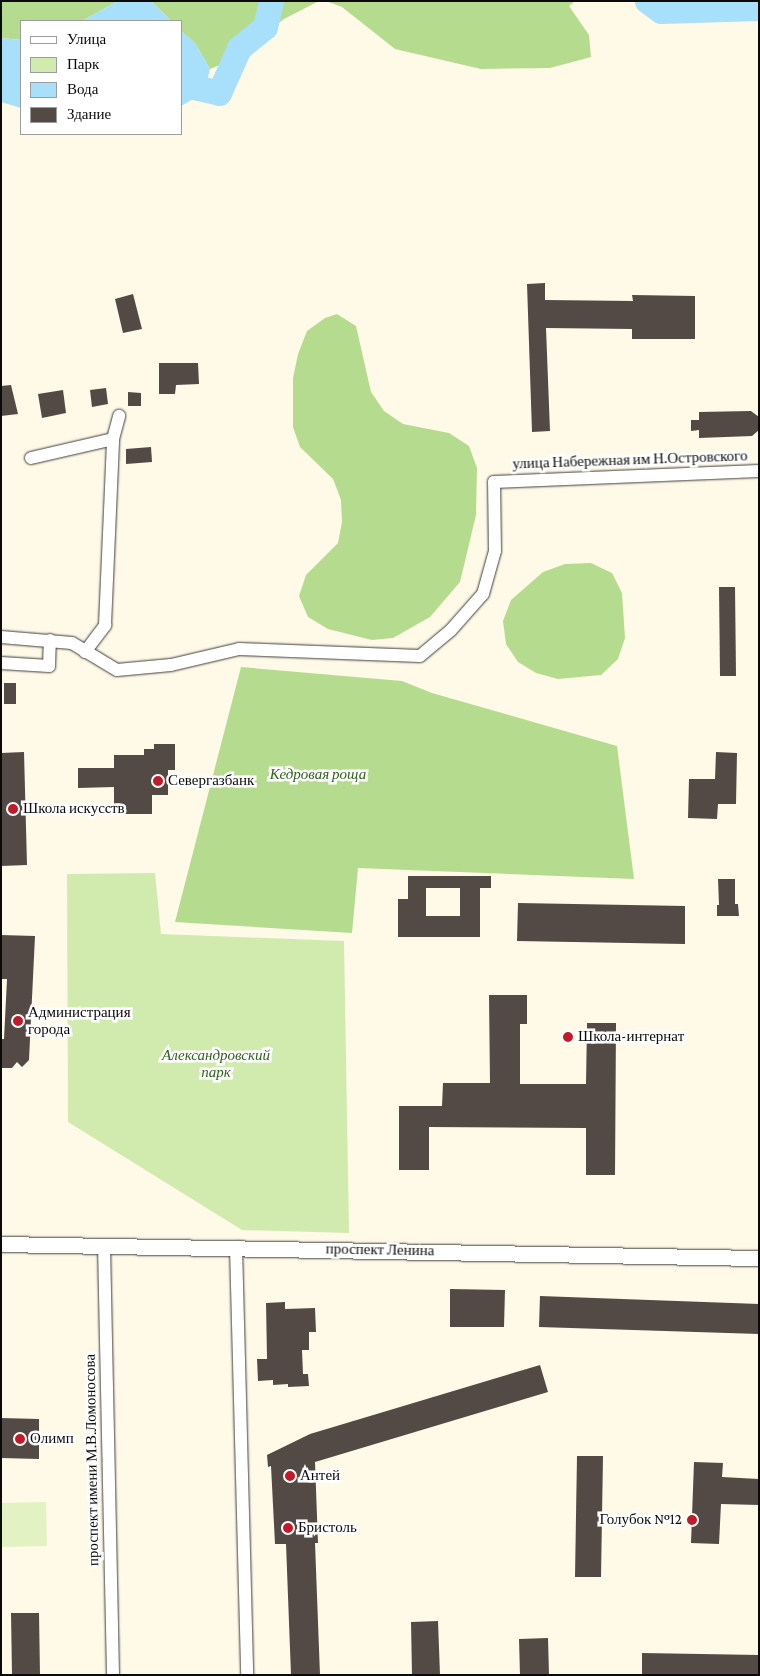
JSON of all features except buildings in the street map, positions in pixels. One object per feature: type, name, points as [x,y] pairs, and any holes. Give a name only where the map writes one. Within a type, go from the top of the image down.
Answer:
[{"type":"street","points":[[1,637],[72,643],[86,652],[105,625],[113,439],[119,416]]},
{"type":"street","points":[[31,458],[113,439]]},
{"type":"street","name":"улица Набережная им Н.Островского","points":[[86,652],[117,670],[171,665],[239,649],[420,656],[451,630],[483,594],[495,551],[494,482],[759,471]]},
{"type":"street","points":[[1,663],[49,666],[50,640]]},
{"type":"street","name":"проспект Ленина","points":[[1,1244],[759,1258]]},
{"type":"street","name":"проспект имени М.В.Ломоносова","points":[[104,1245],[113,1675]]},
{"type":"street","points":[[236,1247],[248,1675]]},
{"type":"green space","points":[[1,1],[141,1],[116,2],[84,20],[20,20],[20,40],[1,38]]},
{"type":"green space","points":[[151,1],[319,1],[284,19],[230,61],[210,69],[195,43],[182,32],[182,20],[170,20]]},
{"type":"green space","points":[[326,1],[575,1],[569,6],[589,35],[591,57],[550,68],[481,69],[395,49],[342,7]]},
{"type":"green space","points":[[337,314],[356,326],[371,392],[384,411],[403,424],[449,433],[469,446],[477,468],[476,515],[460,582],[430,617],[393,638],[372,640],[328,629],[308,617],[299,596],[306,575],[338,543],[342,522],[341,500],[333,479],[300,447],[293,427],[293,378],[298,354],[307,331],[325,318]]},
{"type":"green space","points":[[591,563],[612,573],[622,593],[625,638],[618,659],[601,675],[558,679],[536,673],[518,662],[506,644],[503,621],[511,600],[543,572],[565,564]]},
{"type":"green space","name":"Кедровая роща","points":[[241,667],[402,681],[432,693],[617,746],[634,879],[358,868],[352,933],[175,922]]},
{"type":"green space","name":"Александровский парк","points":[[155,873],[161,934],[344,941],[349,1233],[242,1230],[68,1122],[67,874]]},
{"type":"green space","points":[[46,1502],[47,1546],[1,1547],[1,1503]]},
{"type":"water","points":[[151,1],[170,20],[84,20],[116,2]]},
{"type":"water","points":[[182,32],[195,43],[210,69],[204,93],[182,105]]},
{"type":"water","points":[[1,38],[20,40],[20,108],[1,102]]},
{"type":"waterway","points":[[182,84],[219,93],[239,48],[265,27],[271,1]]},
{"type":"waterway","points":[[647,1],[661,11],[759,8]]},
{"type":"place","name":"Севергазбанк","points":[[158,781]]},
{"type":"place","name":"Школа искусcтв","points":[[13,809]]},
{"type":"place","name":"Администрация города","points":[[18,1021]]},
{"type":"place","name":"Школа-интернат","points":[[568,1037]]},
{"type":"place","name":"Олимп","points":[[20,1439]]},
{"type":"place","name":"Антей","points":[[290,1476]]},
{"type":"place","name":"Голубок №12","points":[[692,1520]]},
{"type":"place","name":"Бристоль","points":[[288,1528]]}]
